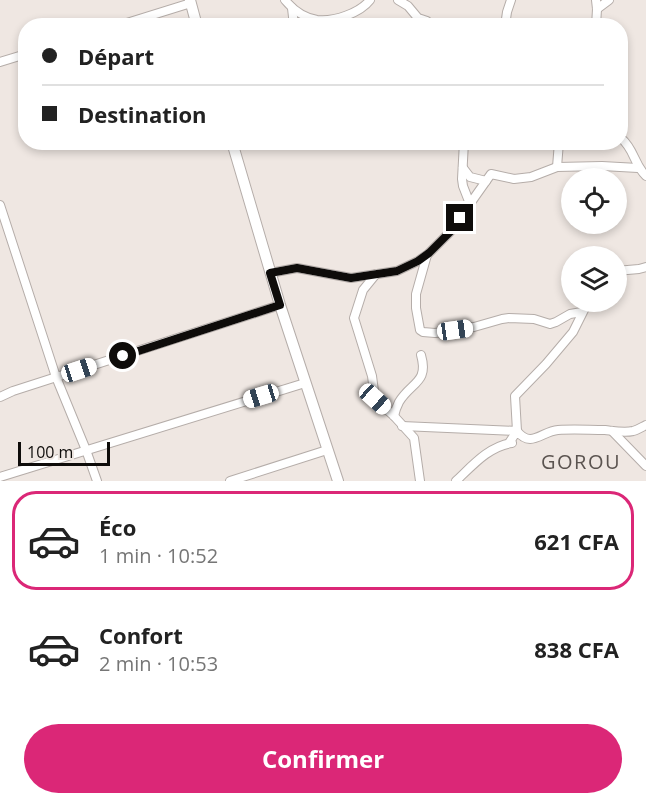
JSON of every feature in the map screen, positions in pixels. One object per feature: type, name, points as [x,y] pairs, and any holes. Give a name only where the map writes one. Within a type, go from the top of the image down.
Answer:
[{"type":"main road","points":[[190,2],[195,18]]},
{"type":"main road","points":[[234,150],[280,305],[338,481]]},
{"type":"street","points":[[285,0],[292,8],[312,18]]},
{"type":"street","points":[[343,18],[360,10],[370,0]]},
{"type":"street","points":[[399,0],[408,6],[418,18]]},
{"type":"street","points":[[506,18],[512,0]]},
{"type":"street","points":[[596,4],[609,0]]},
{"type":"street","points":[[141,18],[190,2]]},
{"type":"street","points":[[292,8],[293,18]]},
{"type":"street","points":[[0,62],[18,56]]},
{"type":"street","points":[[628,144],[638,168],[646,176]]},
{"type":"street","points":[[464,150],[463,186],[470,204]]},
{"type":"street","points":[[557,167],[558,150]]},
{"type":"street","points":[[270,273],[297,268],[351,278],[397,271],[428,254],[450,232],[491,174],[513,179],[531,177],[557,167],[638,168]]},
{"type":"street","points":[[463,168],[470,177],[486,181]]},
{"type":"street","points":[[0,205],[56,377],[97,481]]},
{"type":"street","points":[[428,254],[415,299],[420,330],[423,332],[435,333],[474,327],[510,318],[534,319],[547,324],[570,314],[582,312]]},
{"type":"street","points":[[627,270],[646,267]]},
{"type":"street","points":[[376,274],[363,290],[354,318],[372,376],[375,399],[414,438],[420,481]]},
{"type":"street","points":[[0,397],[280,305]]},
{"type":"street","points":[[456,481],[489,451],[517,442],[519,434],[514,396],[546,364],[573,332],[582,312]]},
{"type":"street","points":[[556,322],[573,332]]},
{"type":"street","points":[[394,416],[399,402],[423,373],[421,355]]},
{"type":"street","points":[[0,477],[305,383]]},
{"type":"street","points":[[402,426],[519,434],[539,438],[551,430],[635,430],[646,425]]},
{"type":"street","points":[[612,431],[646,466]]},
{"type":"street","points":[[230,481],[327,450]]},
{"type":"district","name":"GOROU","points":[[581,462]]},
{"type":"route","points":[[123,356],[280,305],[270,273],[297,268],[351,278],[397,271],[429,253],[460,218]]}]
